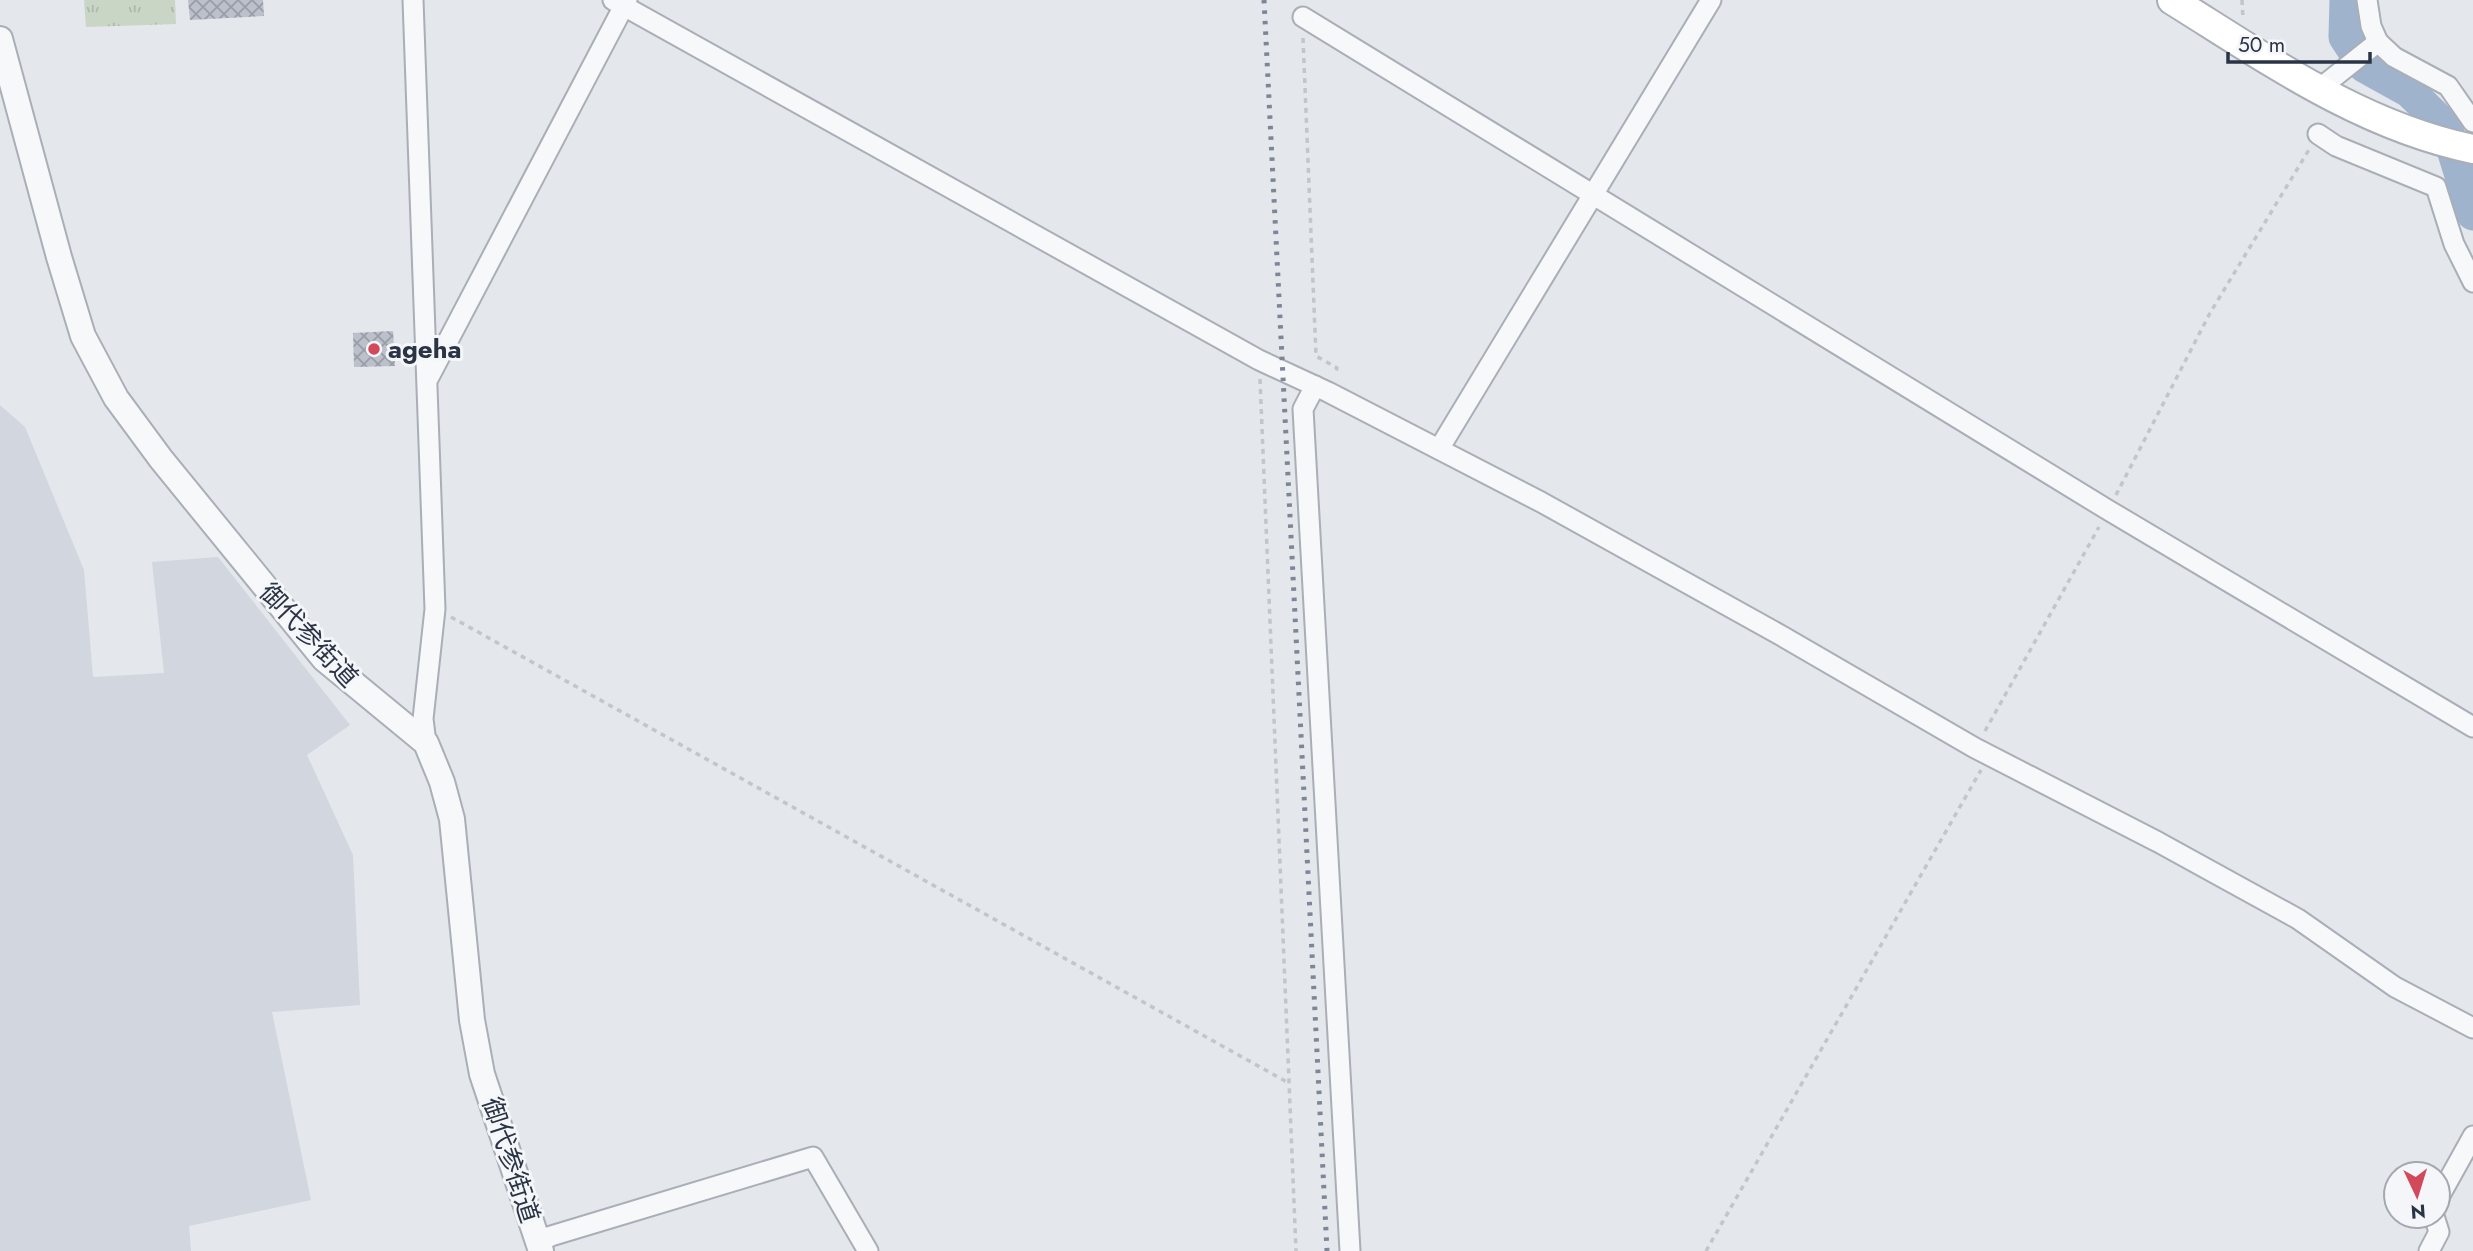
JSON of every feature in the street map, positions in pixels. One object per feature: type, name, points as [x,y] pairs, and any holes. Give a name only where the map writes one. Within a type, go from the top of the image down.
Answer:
[{"type":"main road","points":[[2172,0],[2326,83],[2354,109],[2413,132],[2473,149]]},
{"type":"street","points":[[413,0],[435,609],[423,719],[426,743]]},
{"type":"street","points":[[1439,449],[1711,0]]},
{"type":"street","points":[[2367,0],[2374,44],[2448,86],[2473,122]]},
{"type":"street","points":[[428,380],[621,2],[1259,360],[1541,502],[1758,622],[1982,752],[2158,842],[2298,919],[2395,987],[2473,1028]]},
{"type":"street","points":[[1303,18],[2108,510],[2473,727]]},
{"type":"street","name":"御代参街道","points":[[0,39],[83,336],[116,398],[170,470],[324,659],[426,743],[442,782],[452,819],[472,1020],[482,1074],[540,1247]]},
{"type":"street","points":[[2326,83],[2374,44]]},
{"type":"street","points":[[2318,135],[2336,146],[2435,187],[2454,244],[2473,282]]},
{"type":"street","points":[[1321,389],[1303,409],[1350,1251]]},
{"type":"street","points":[[2452,1174],[2473,1136]]},
{"type":"street","points":[[540,1247],[813,1157],[868,1251]]},
{"type":"street","points":[[2429,1251],[2439,1230]]},
{"type":"path","points":[[1303,18],[1316,356],[1337,368],[1321,389]]},
{"type":"path","points":[[1706,1251],[1982,752],[2210,313],[2318,135]]},
{"type":"path","points":[[1259,360],[1296,1251]]},
{"type":"path","points":[[435,609],[1287,1082]]},
{"type":"shaded area","points":[[0,405],[25,427],[84,570],[93,677],[164,673],[152,562],[218,557],[350,725],[307,755],[353,855],[360,1005],[272,1012],[311,1200],[189,1226],[191,1251],[0,1251]]},
{"type":"green space","points":[[84,0],[175,0],[176,24],[86,27]]},
{"type":"building","points":[[188,0],[263,0],[264,16],[190,20]]},
{"type":"building","name":"ageha","points":[[393,331],[395,366],[354,367],[353,333]]},
{"type":"waterway","points":[[2346,0],[2345,37],[2364,66],[2409,91],[2446,127],[2473,214]]},
{"type":"railway","points":[[1264,0],[1327,1251]]},
{"type":"place","name":"ageha","points":[[374,349]]}]
